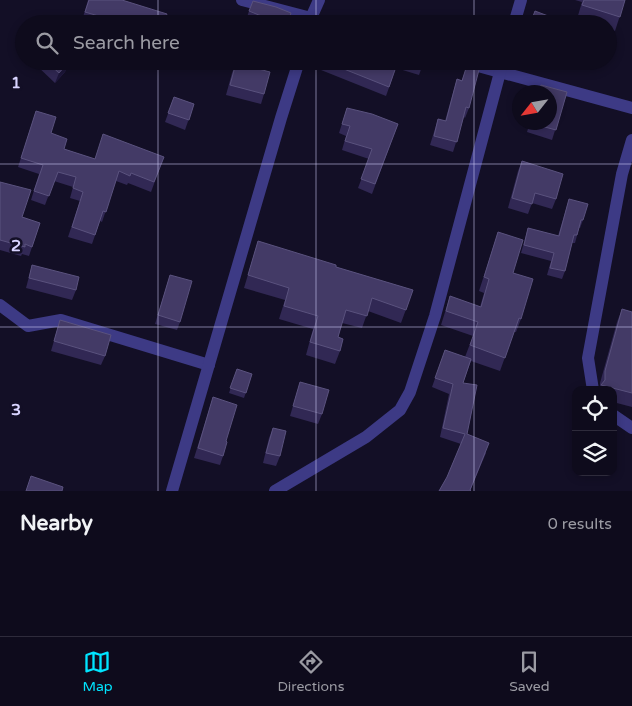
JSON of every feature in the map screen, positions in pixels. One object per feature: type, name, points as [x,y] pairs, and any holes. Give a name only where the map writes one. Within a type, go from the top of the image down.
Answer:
[{"type":"street","points":[[242,0],[291,15]]},
{"type":"street","points":[[316,15],[319,0]]},
{"type":"street","points":[[517,15],[521,0]]},
{"type":"street","points":[[172,491],[296,70]]},
{"type":"street","points":[[275,491],[366,437],[400,410],[410,392],[435,316],[500,70]]},
{"type":"street","points":[[513,70],[632,108]]},
{"type":"street","points":[[592,386],[588,358],[622,174],[632,140]]},
{"type":"street","points":[[0,305],[28,326],[61,320],[209,365]]},
{"type":"street","points":[[617,418],[632,428]]},
{"type":"building","points":[[89,0],[122,0],[167,14],[95,15],[85,12]]},
{"type":"building","points":[[584,0],[625,0],[620,17],[582,5]]},
{"type":"building","points":[[253,1],[291,13],[290,15],[259,15],[249,11]]},
{"type":"building","points":[[535,11],[546,15],[533,15]]},
{"type":"building","points":[[234,70],[262,70],[270,72],[264,94],[230,85]]},
{"type":"building","points":[[346,70],[395,70],[389,87]]},
{"type":"building","points":[[465,70],[479,70],[469,108],[466,107],[457,142],[434,136],[438,119],[446,121],[457,79],[462,81]]},
{"type":"building","points":[[557,89],[567,92],[557,127]]},
{"type":"building","points":[[174,97],[194,104],[189,120],[168,113]]},
{"type":"building","points":[[347,108],[372,114],[398,124],[375,184],[361,179],[372,149],[345,141],[350,126],[342,124]]},
{"type":"building","points":[[36,111],[56,117],[51,133],[67,139],[64,149],[95,159],[103,134],[164,157],[154,182],[131,173],[130,176],[119,171],[106,212],[103,211],[95,235],[72,227],[83,192],[73,188],[76,177],[58,172],[49,196],[34,191],[43,165],[21,158]]},
{"type":"building","points":[[522,161],[563,174],[556,199],[535,193],[532,204],[512,198]]},
{"type":"building","points":[[0,182],[31,190],[22,217],[40,223],[32,247],[0,240]]},
{"type":"building","points":[[569,199],[588,204],[577,235],[574,235],[565,271],[550,268],[554,253],[524,245],[528,228],[559,236]]},
{"type":"building","points":[[498,232],[523,240],[513,273],[533,279],[521,319],[519,318],[505,358],[470,345],[478,322],[446,311],[450,296],[481,307],[489,279],[484,277]]},
{"type":"building","points":[[258,241],[413,290],[406,310],[372,298],[367,316],[346,310],[338,337],[343,339],[340,351],[310,342],[318,316],[284,306],[289,288],[248,275]]},
{"type":"building","points":[[32,265],[79,277],[76,290],[29,278]]},
{"type":"building","points":[[170,275],[192,281],[180,322],[158,315]]},
{"type":"building","points":[[622,309],[632,312],[632,393],[617,389],[617,386],[601,385],[605,380],[605,371]]},
{"type":"building","points":[[60,320],[111,335],[105,356],[54,341]]},
{"type":"building","points":[[445,350],[471,359],[463,383],[477,385],[467,434],[489,443],[471,491],[439,491],[465,434],[443,428],[453,384],[435,378]]},
{"type":"building","points":[[237,369],[252,374],[246,393],[230,388]]},
{"type":"building","points":[[300,382],[329,390],[322,414],[293,406]]},
{"type":"building","points":[[213,397],[237,405],[223,456],[198,448]]},
{"type":"building","points":[[273,428],[286,431],[280,456],[266,453]]},
{"type":"building","points":[[31,476],[63,487],[62,491],[26,491]]}]
